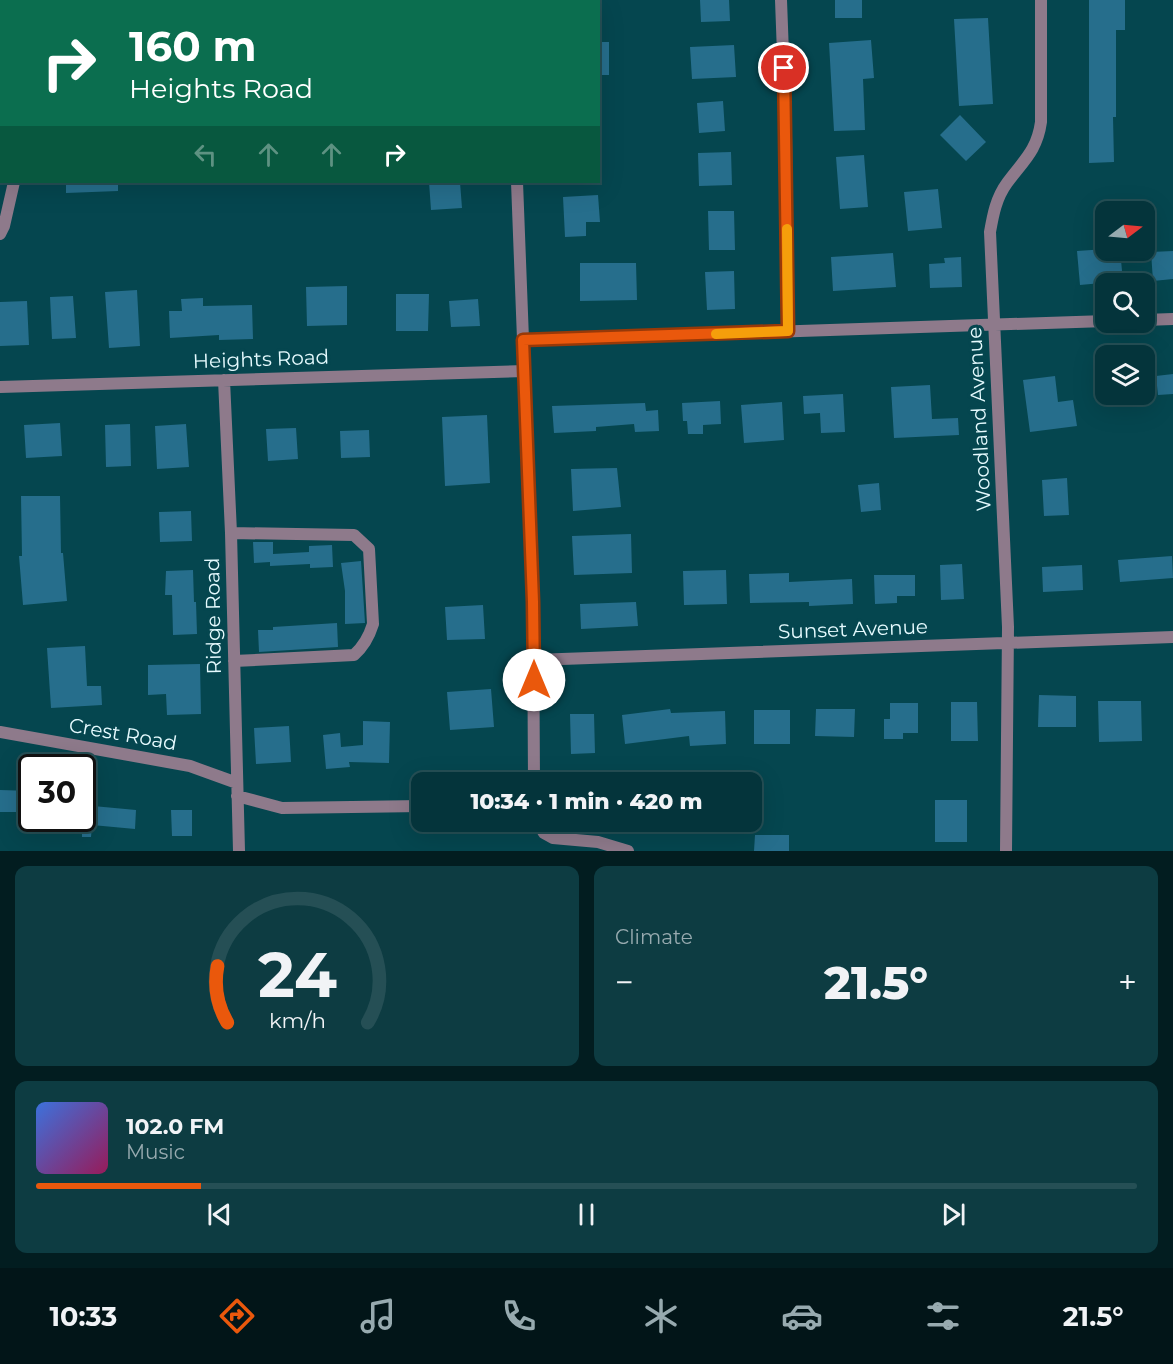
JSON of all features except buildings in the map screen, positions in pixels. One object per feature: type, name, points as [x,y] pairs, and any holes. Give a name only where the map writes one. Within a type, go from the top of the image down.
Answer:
[{"type":"street","points":[[781,0],[786,135],[788,331]]},
{"type":"street","name":"Woodland Avenue","points":[[1006,851],[1008,643],[990,232],[993,213],[1006,184],[1034,150],[1039,137],[1041,0]]},
{"type":"street","points":[[0,234],[14,183]]},
{"type":"street","points":[[517,183],[534,660],[534,772]]},
{"type":"street","points":[[1155,320],[1173,319]]},
{"type":"street","points":[[523,340],[1095,321]]},
{"type":"street","name":"Heights Road","points":[[0,387],[524,371]]},
{"type":"street","name":"Ridge Road","points":[[224,380],[231,533],[239,851]]},
{"type":"street","points":[[231,533],[354,535],[369,549],[373,624],[361,649],[354,655],[234,661]]},
{"type":"street","name":"Sunset Avenue","points":[[534,660],[1173,638]]},
{"type":"street","name":"Crest Road","points":[[0,732],[190,766],[237,783]]},
{"type":"street","points":[[237,796],[282,808],[411,806]]},
{"type":"street","points":[[543,832],[553,838],[598,842],[628,851]]},
{"type":"slow traffic","points":[[716,334],[788,331],[787,229]]},
{"type":"route","points":[[534,680],[523,340],[788,331],[784,68]]}]
